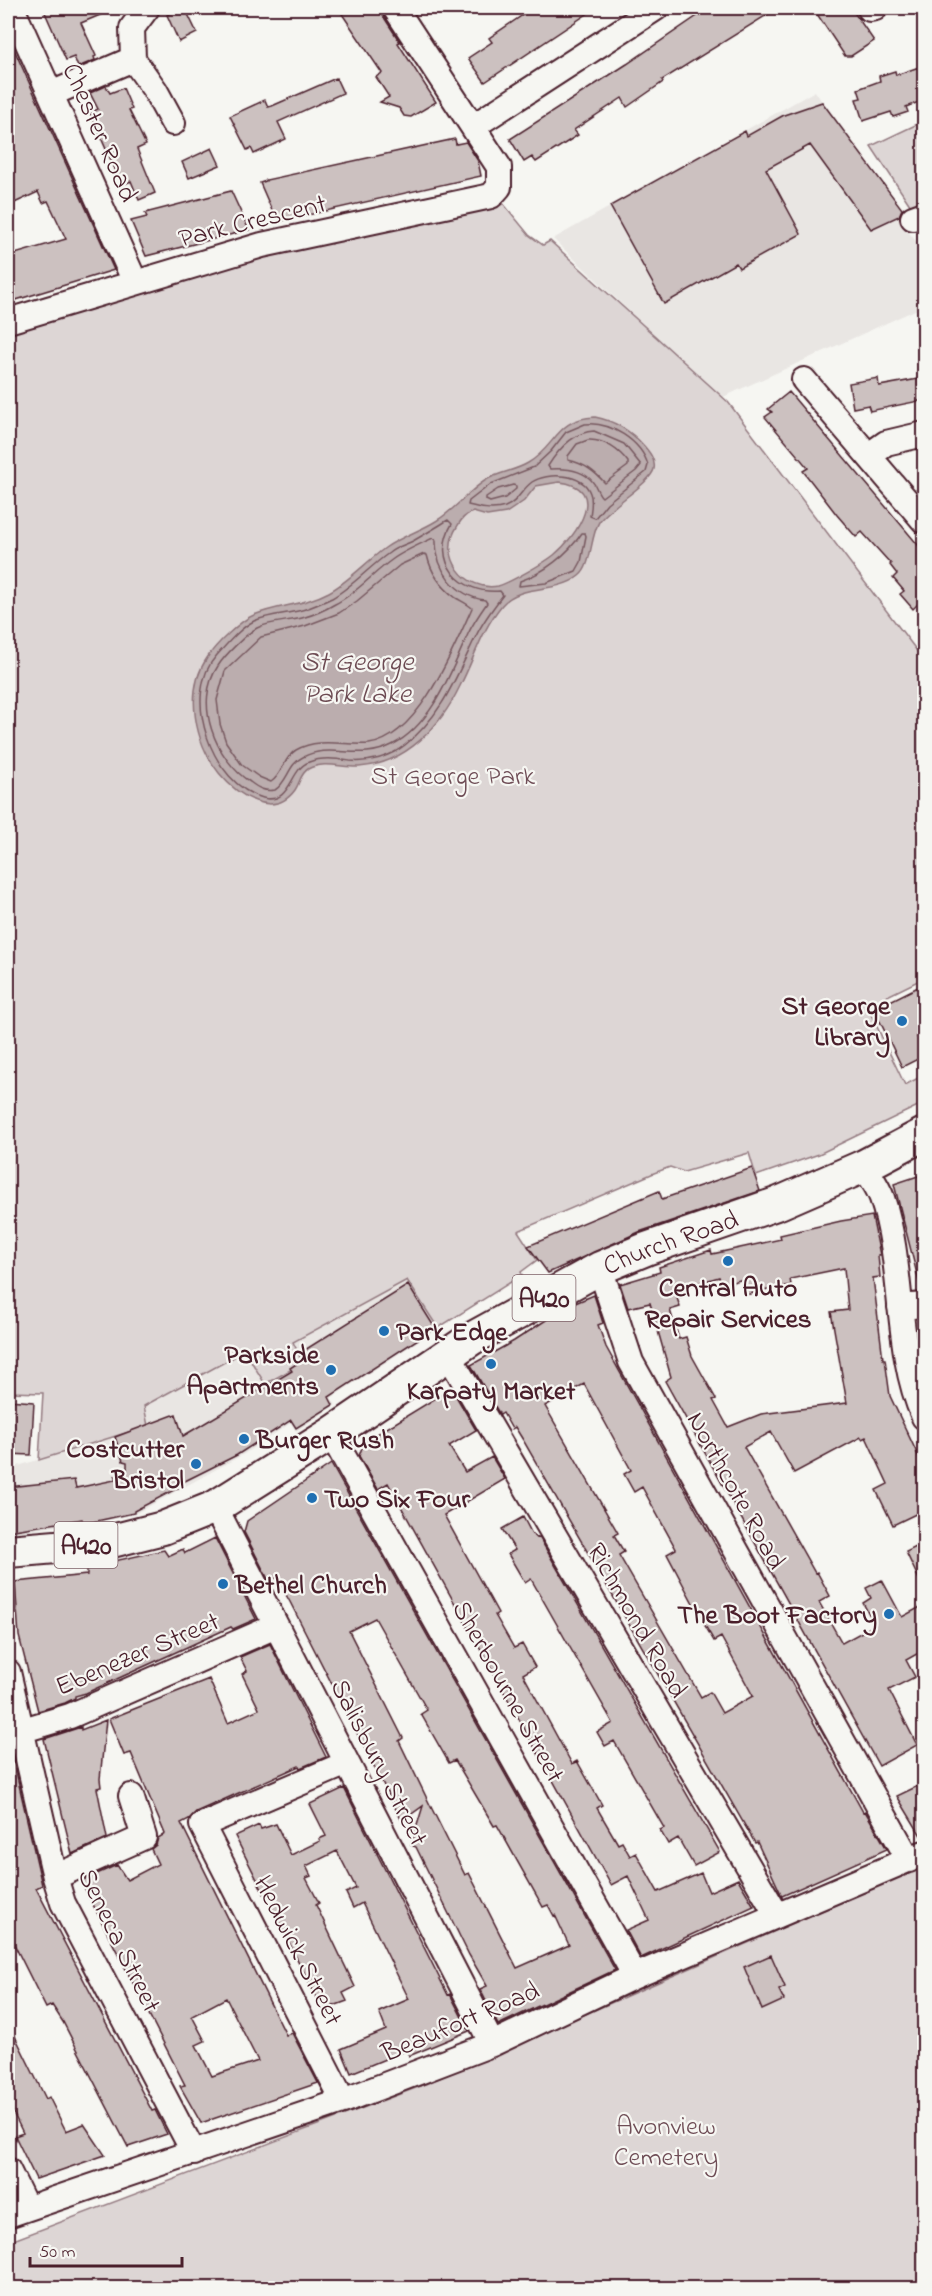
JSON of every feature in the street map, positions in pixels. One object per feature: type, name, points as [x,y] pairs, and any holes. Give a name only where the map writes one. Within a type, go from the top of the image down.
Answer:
[{"type":"main road","name":"Church Road","points":[[8,1551],[104,1543],[163,1528],[215,1507],[331,1434],[448,1354],[528,1306],[600,1268],[645,1249],[780,1203],[864,1166],[924,1134]]},
{"type":"street","name":"Chester Road","points":[[12,8],[135,282]]},
{"type":"street","points":[[147,8],[132,28],[133,59],[155,90],[173,123]]},
{"type":"street","points":[[395,8],[474,126],[656,8]]},
{"type":"street","points":[[51,94],[133,59]]},
{"type":"street","name":"Park Crescent","points":[[8,320],[262,246],[491,196],[499,187],[499,166],[474,126]]},
{"type":"street","points":[[804,380],[924,521]]},
{"type":"street","points":[[869,455],[886,443],[924,434]]},
{"type":"street","points":[[864,1166],[883,1200],[914,1389],[924,1417]]},
{"type":"street","name":"Northcote Road","points":[[600,1268],[631,1362],[917,1856]]},
{"type":"street","points":[[900,1307],[924,1305]]},
{"type":"street","name":"Richmond Road","points":[[448,1354],[777,1915]]},
{"type":"street","name":"Sherbourne Street","points":[[331,1434],[635,1976]]},
{"type":"street","name":"Salisbury Street","points":[[215,1507],[492,2044]]},
{"type":"street","name":"Ebenezer Street","points":[[20,1731],[70,1716],[276,1626]]},
{"type":"street","name":"Seneca Street","points":[[8,1672],[20,1731],[63,1903],[194,2152]]},
{"type":"street","name":"Hedwick Street","points":[[343,2102],[202,1825],[347,1763]]},
{"type":"street","points":[[55,1876],[144,1837],[131,1796]]},
{"type":"street","name":"Beaufort Road","points":[[16,2211],[343,2102],[492,2044],[635,1976],[917,1856]]},
{"type":"street","points":[[8,2170],[16,2211]]},
{"type":"shaded area","points":[[815,91],[902,224],[924,251],[924,306],[721,398],[553,239]]},
{"type":"shaded area","points":[[407,1280],[438,1328],[331,1398],[336,1405],[296,1431],[291,1423],[244,1454],[135,1514],[82,1526],[81,1522],[8,1534],[8,1469],[148,1426],[143,1407],[245,1351],[266,1384],[293,1342]]},
{"type":"green space","points":[[924,121],[924,207],[914,211],[871,146]]},
{"type":"green space","name":"St George Park","points":[[502,202],[529,235],[543,245],[550,241],[728,402],[924,658],[924,978],[867,1006],[905,1085],[924,1075],[924,1103],[819,1154],[756,1176],[749,1153],[684,1172],[670,1167],[654,1173],[518,1231],[537,1260],[521,1272],[522,1275],[438,1328],[407,1280],[293,1342],[303,1363],[265,1384],[245,1351],[144,1406],[148,1426],[39,1460],[43,1393],[8,1392],[8,329],[300,247]]},
{"type":"green space","name":"Avonview Cemetery","points":[[924,1866],[924,2288],[8,2288],[8,2242],[421,2086]]},
{"type":"water","name":"St George Park Lake","points":[[595,417],[628,431],[650,454],[654,462],[654,469],[646,481],[599,522],[589,558],[579,576],[560,585],[519,594],[502,605],[484,634],[465,676],[443,715],[407,751],[392,759],[359,767],[314,766],[305,771],[295,790],[286,799],[276,803],[266,804],[255,801],[235,789],[211,761],[195,717],[194,701],[200,671],[207,658],[222,640],[242,622],[254,615],[311,600],[336,588],[391,544],[443,517],[486,480],[528,463],[545,449],[564,428],[582,419]],"holes":[[[559,482],[574,486],[583,493],[586,502],[584,513],[572,536],[549,559],[498,586],[475,583],[458,570],[453,560],[452,538],[465,516],[473,512],[487,516],[506,513],[524,501],[536,486]]]},
{"type":"building","points":[[43,8],[117,8],[81,23],[96,56],[95,60],[78,67],[74,57],[66,60]]},
{"type":"building","points":[[185,8],[197,33],[179,42],[167,15]]},
{"type":"building","points":[[338,8],[380,8],[400,42],[398,43],[436,102],[411,117],[404,116],[399,108],[380,102],[389,97],[376,77],[382,73]]},
{"type":"building","points":[[533,8],[596,8],[485,82],[468,58],[492,42],[489,38]]},
{"type":"building","points":[[709,8],[778,8],[662,80],[663,82],[627,107],[622,98],[574,130],[578,135],[536,162],[532,157],[524,162],[510,139]]},
{"type":"building","points":[[813,8],[851,8],[874,41],[851,56],[845,56]]},
{"type":"building","points":[[8,36],[114,270],[16,300],[8,280],[8,256],[66,239],[48,201],[43,203],[38,192],[8,206]]},
{"type":"building","points":[[919,67],[924,84],[924,100],[906,107],[908,112],[893,117],[891,112],[863,121],[856,99],[861,98],[858,89],[880,81],[879,76],[895,71],[896,75]]},
{"type":"building","points":[[336,78],[343,93],[278,122],[286,139],[254,154],[251,148],[247,150],[230,116],[265,100],[268,107],[272,106]]},
{"type":"building","points":[[106,86],[110,93],[123,88],[132,109],[129,110],[146,145],[137,149],[155,193],[139,200],[131,181],[122,185],[90,113],[98,109],[90,93]]},
{"type":"building","points":[[822,102],[902,209],[899,216],[871,229],[810,145],[766,169],[801,234],[739,268],[736,263],[664,304],[610,206],[745,131],[747,136],[784,115]]},
{"type":"building","points":[[455,139],[456,144],[466,142],[478,161],[481,176],[277,222],[260,183],[266,180]]},
{"type":"building","points":[[212,148],[220,165],[189,178],[182,162]]},
{"type":"building","points":[[231,191],[249,230],[146,256],[131,221],[147,217],[145,213]]},
{"type":"building","points":[[878,378],[879,386],[924,378],[924,400],[870,411],[868,405],[853,408],[849,383]]},
{"type":"building","points":[[789,392],[924,552],[924,598],[913,609],[900,594],[904,591],[893,578],[897,574],[891,564],[862,532],[856,537],[837,515],[803,471],[808,468],[765,417],[772,412],[768,409]]},
{"type":"building","name":"St George Library","points":[[924,984],[924,1033],[917,1037],[924,1056],[902,1067],[874,1009]]},
{"type":"building","points":[[752,1168],[760,1191],[639,1232],[548,1273],[528,1246],[659,1191],[662,1199]]},
{"type":"building","points":[[924,1174],[924,1281],[919,1282],[894,1184]]},
{"type":"building","points":[[872,1216],[880,1255],[878,1255],[880,1277],[873,1278],[883,1359],[885,1359],[890,1396],[924,1468],[924,1510],[893,1525],[876,1490],[888,1484],[866,1437],[862,1439],[861,1437],[794,1473],[771,1432],[744,1447],[830,1596],[819,1602],[842,1643],[875,1625],[863,1603],[871,1598],[866,1588],[882,1580],[902,1617],[924,1605],[924,1650],[906,1660],[915,1677],[889,1690],[917,1745],[879,1766],[665,1381],[671,1377],[650,1303],[628,1308],[620,1284],[660,1272],[659,1267],[711,1250],[712,1254],[781,1239],[780,1235]],"holes":[[[844,1268],[848,1310],[831,1312],[847,1403],[761,1414],[728,1427],[713,1400],[716,1399],[692,1356],[686,1337],[679,1339],[670,1310],[680,1307],[677,1298],[681,1297],[678,1289],[719,1277],[721,1285],[744,1279],[745,1295],[791,1285],[790,1279]]]},
{"type":"building","points":[[408,1285],[435,1328],[329,1397],[333,1405],[296,1428],[291,1420],[237,1455],[177,1485],[178,1488],[134,1513],[83,1524],[82,1519],[8,1531],[8,1487],[74,1480],[76,1488],[115,1480],[115,1476],[127,1475],[127,1462],[123,1461],[115,1437],[176,1414],[183,1436],[292,1371],[290,1368],[304,1359],[300,1353]]},
{"type":"building","points":[[594,1295],[603,1323],[598,1325],[606,1347],[863,1812],[865,1811],[887,1849],[782,1896],[757,1842],[755,1843],[523,1440],[515,1427],[512,1429],[503,1413],[500,1415],[471,1365],[514,1341],[566,1307]],"holes":[[[584,1384],[631,1470],[624,1474],[634,1492],[642,1487],[676,1549],[667,1554],[704,1624],[714,1641],[721,1637],[753,1696],[722,1713],[710,1692],[701,1697],[619,1555],[624,1552],[614,1535],[618,1533],[545,1406]]]},
{"type":"building","points":[[449,1390],[453,1391],[476,1430],[449,1446],[465,1472],[492,1457],[505,1479],[444,1515],[498,1613],[495,1615],[514,1648],[522,1644],[535,1667],[523,1674],[572,1764],[577,1761],[602,1805],[597,1808],[618,1844],[622,1842],[630,1856],[636,1853],[658,1892],[701,1873],[709,1892],[738,1879],[754,1906],[641,1958],[626,1930],[649,1920],[628,1876],[611,1885],[388,1483],[378,1489],[359,1456],[364,1442]]},
{"type":"building","points":[[8,1400],[34,1402],[31,1455],[8,1454]]},
{"type":"building","points":[[331,1464],[615,1970],[498,2025],[480,1989],[487,1986],[469,1955],[416,1847],[411,1845],[423,1806],[402,1821],[290,1602],[276,1577],[269,1581],[244,1532],[247,1521]],"holes":[[[375,1618],[427,1710],[421,1714],[449,1763],[455,1760],[494,1826],[497,1825],[543,1907],[548,1905],[555,1915],[569,1945],[517,1968],[469,1873],[465,1875],[432,1809],[399,1741],[403,1738],[349,1631]]]},
{"type":"building","points":[[523,1517],[532,1534],[539,1537],[720,1852],[694,1866],[678,1838],[668,1844],[660,1830],[664,1828],[614,1741],[605,1746],[597,1732],[613,1723],[531,1579],[525,1583],[508,1554],[515,1550],[502,1529]]},
{"type":"building","points":[[215,1538],[256,1619],[233,1629],[231,1627],[75,1696],[65,1703],[38,1711],[19,1636],[15,1582],[87,1575],[87,1567],[164,1550],[168,1556],[183,1549],[185,1553]]},
{"type":"building","points":[[924,1543],[924,1590],[906,1552]]},
{"type":"building","points":[[270,1644],[326,1757],[300,1768],[299,1766],[196,1812],[181,1823],[286,2035],[292,2033],[318,2083],[201,2123],[180,2086],[185,2085],[81,1881],[117,1865],[127,1880],[158,1864],[151,1849],[156,1845],[158,1838],[165,1834],[131,1753],[124,1755],[109,1719],[209,1679],[228,1723],[259,1709],[242,1674],[247,1671],[240,1657]],"holes":[[[226,1998],[258,2061],[212,2076],[196,2045],[205,2041],[192,2016]]]},
{"type":"building","points":[[106,1720],[101,1787],[97,1788],[107,1838],[72,1854],[44,1739],[81,1727],[81,1730]]},
{"type":"building","points":[[8,1763],[14,1763],[42,1885],[36,1888],[152,2111],[155,2110],[167,2134],[128,2147],[63,2022],[52,2005],[46,2008],[8,1932]]},
{"type":"building","points":[[924,1783],[924,1839],[923,1839],[897,1796]]},
{"type":"building","points":[[344,1788],[448,1995],[450,1994],[469,2031],[409,2056],[407,2050],[351,2073],[341,2049],[386,2030],[379,2012],[409,1999],[362,1903],[353,1908],[346,1893],[356,1888],[337,1851],[306,1866],[311,1876],[306,1878],[319,1903],[316,1905],[355,1987],[343,1993],[347,2001],[322,2008],[235,1836],[259,1825],[261,1829],[276,1824],[291,1855],[326,1836],[310,1804]]},
{"type":"building","points":[[771,1955],[785,1987],[779,1990],[784,2000],[762,2010],[744,1967]]},
{"type":"building","points":[[8,2022],[46,2099],[49,2097],[66,2131],[84,2124],[105,2155],[36,2179],[15,2136],[23,2133],[8,2102]]},
{"type":"place","name":"St George Library","points":[[902,1021]]},
{"type":"place","name":"Central Auto Repair Services","points":[[728,1261]]},
{"type":"place","name":"Park Edge","points":[[384,1331]]},
{"type":"place","name":"Karpaty Market","points":[[491,1364]]},
{"type":"place","name":"Parkside Apartments","points":[[331,1370]]},
{"type":"place","name":"Burger Rush","points":[[244,1439]]},
{"type":"place","name":"Costcutter Bristol","points":[[196,1464]]},
{"type":"place","name":"Two Six Four","points":[[312,1498]]},
{"type":"place","name":"Bethel Church","points":[[223,1584]]},
{"type":"place","name":"The Boot Factory","points":[[889,1614]]}]
